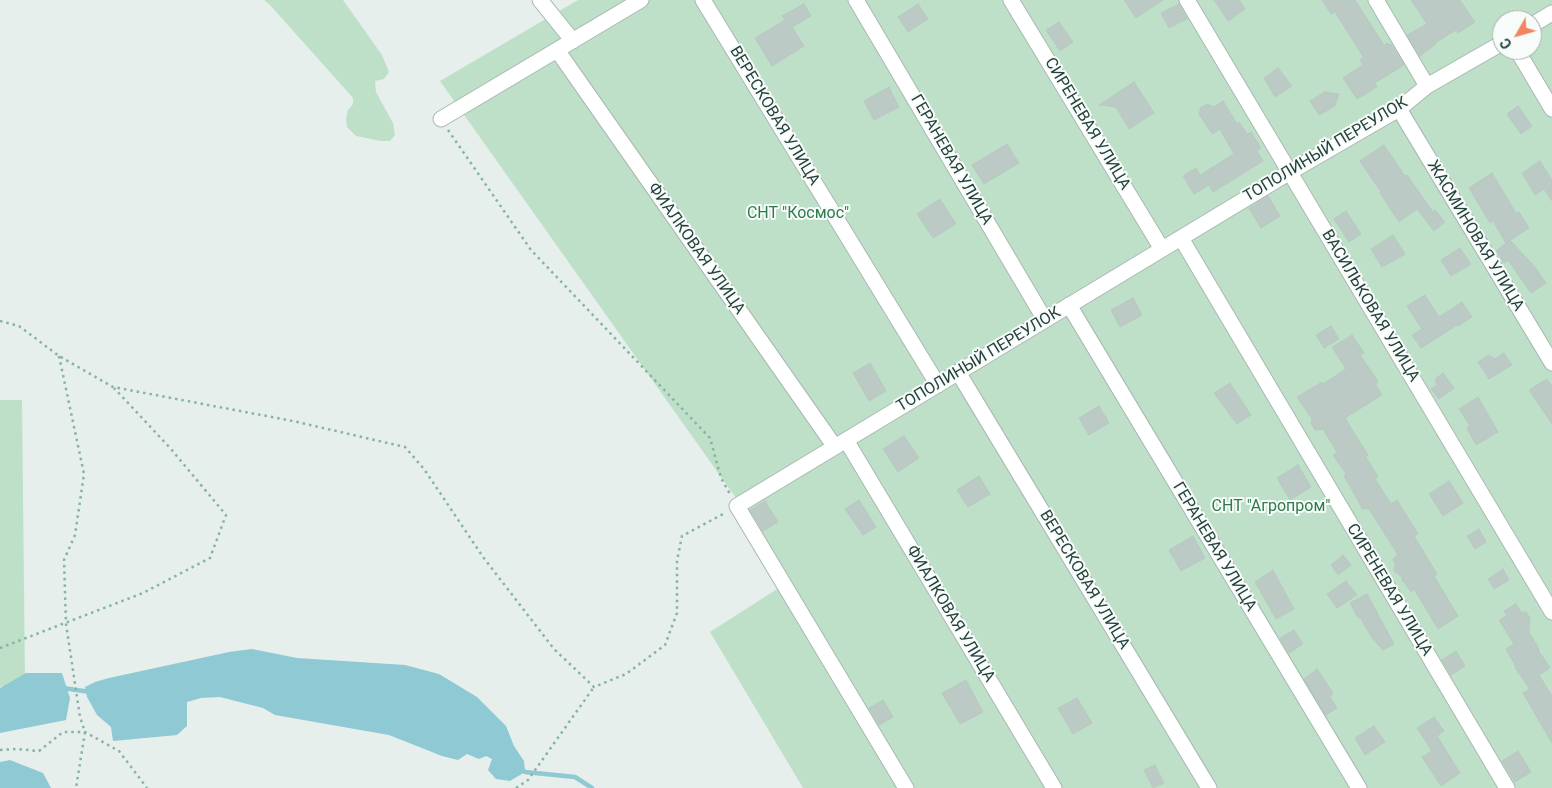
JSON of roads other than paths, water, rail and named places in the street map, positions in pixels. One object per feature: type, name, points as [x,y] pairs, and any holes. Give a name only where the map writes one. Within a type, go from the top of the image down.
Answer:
[{"type":"lane","points":[[540,0],[573,41]]},
{"type":"lane","points":[[441,119],[641,0]]},
{"type":"lane","name":"ВЕРЕСКОВАЯ УЛИЦА","points":[[703,0],[938,385]]},
{"type":"lane","name":"ГЕРАНЕВАЯ УЛИЦА","points":[[856,0],[1045,320]]},
{"type":"lane","name":"СИРЕНЕВАЯ УЛИЦА","points":[[1011,0],[1162,249]]},
{"type":"lane","name":"ВАСИЛЬКОВАЯ УЛИЦА","points":[[1187,0],[1552,612]]},
{"type":"lane","points":[[1376,0],[1427,86]]},
{"type":"lane","name":"ТОПОЛИНЫЙ ПЕРЕУЛОК","points":[[906,788],[737,506],[1180,238],[1398,109],[1427,86],[1492,49]]},
{"type":"lane","name":"ФИАЛКОВАЯ УЛИЦА","points":[[557,50],[841,443],[1054,788]]},
{"type":"lane","points":[[1523,60],[1552,109]]},
{"type":"lane","name":"ЖАСМИНОВАЯ УЛИЦА","points":[[1398,109],[1552,363]]},
{"type":"lane","name":"СИРЕНЕВАЯ УЛИЦА","points":[[1180,238],[1507,788]]},
{"type":"lane","name":"ГЕРАНЕВАЯ УЛИЦА","points":[[1069,305],[1359,788]]},
{"type":"lane","name":"ВЕРЕСКОВАЯ УЛИЦА","points":[[958,372],[1209,788]]},
{"type":"water","points":[[252,649],[297,658],[405,665],[439,674],[477,697],[506,726],[514,746],[524,761],[525,772],[510,781],[496,779],[488,770],[492,759],[486,756],[479,759],[467,754],[458,760],[442,756],[389,735],[275,715],[263,708],[220,697],[201,698],[187,702],[187,726],[177,735],[113,741],[111,727],[97,715],[87,697],[85,687],[95,682],[229,652]]},
{"type":"water","points":[[26,673],[62,673],[70,698],[66,720],[0,733],[0,688]]},
{"type":"water","points":[[10,760],[43,773],[51,788],[0,788],[0,762]]},
{"type":"waterway","points":[[63,688],[90,692]]},
{"type":"waterway","points":[[521,768],[525,772],[575,777],[592,788]]},
{"type":"park label","name":"СНТ \"Космос\"","points":[[798,214]]},
{"type":"park label","name":"СНТ \"Агропром\"","points":[[1271,507]]}]
